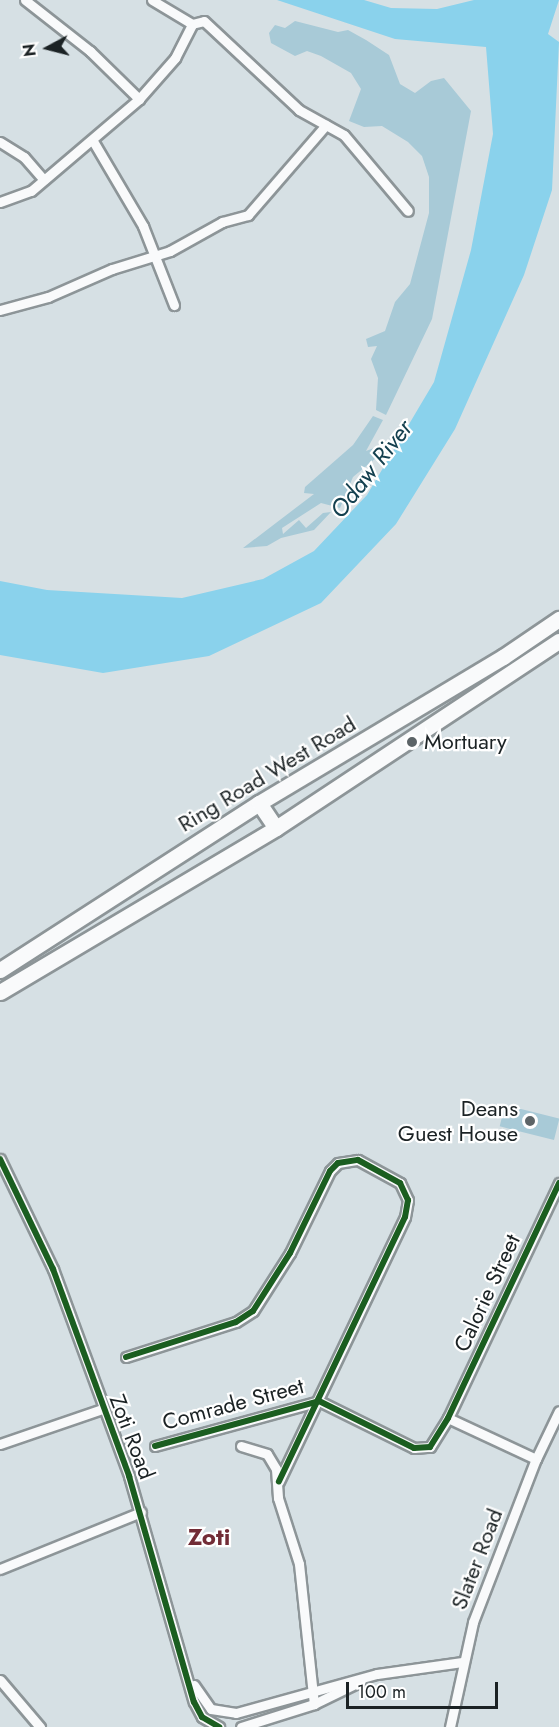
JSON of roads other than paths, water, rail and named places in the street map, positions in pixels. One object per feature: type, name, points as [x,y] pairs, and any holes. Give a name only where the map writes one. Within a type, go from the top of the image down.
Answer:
[{"type":"main road","name":"Ring Road West Road","points":[[0,970],[259,803],[503,657],[559,619]]},
{"type":"main road","points":[[0,992],[276,828],[559,641]]},
{"type":"main road","points":[[259,803],[276,828]]},
{"type":"street","points":[[25,0],[90,51],[139,99]]},
{"type":"street","points":[[152,0],[192,24],[204,21],[264,79],[323,128],[349,139],[408,211]]},
{"type":"street","points":[[0,202],[22,196],[44,180],[93,141],[139,99],[175,58],[192,24]]},
{"type":"street","points":[[0,310],[48,297],[112,269],[154,255],[222,222],[248,215],[323,128]]},
{"type":"street","points":[[93,141],[143,226],[174,305]]},
{"type":"street","points":[[0,142],[24,157],[44,180]]},
{"type":"street","name":"Zoti Road","points":[[0,1159],[53,1269],[141,1512],[190,1678],[194,1702],[202,1717],[219,1727]]},
{"type":"street","points":[[126,1357],[236,1322],[253,1311],[290,1253],[330,1171],[346,1159],[358,1160],[400,1183],[406,1191],[407,1209],[319,1401],[279,1481],[278,1498],[299,1564],[314,1704]]},
{"type":"street","name":"Calorie Street","points":[[448,1418],[559,1183]]},
{"type":"street","name":"Comrade Street","points":[[154,1446],[319,1401],[422,1450],[430,1447],[448,1418]]},
{"type":"street","points":[[0,1444],[102,1409]]},
{"type":"street","name":"Slater Road","points":[[450,1727],[462,1662],[473,1622],[536,1460],[559,1411]]},
{"type":"street","points":[[448,1418],[536,1460]]},
{"type":"street","points":[[242,1446],[267,1454],[279,1481]]},
{"type":"street","points":[[0,1569],[141,1512]]},
{"type":"street","name":"Zoti Road","points":[[190,1678],[202,1700],[211,1709],[224,1713],[377,1674],[462,1662]]},
{"type":"street","name":"Zoti Road","points":[[241,1727],[314,1704],[377,1674]]},
{"type":"street","points":[[0,1680],[40,1727]]},
{"type":"water","points":[[277,0],[364,0],[391,8],[437,9],[474,0],[559,0],[548,34],[559,42],[552,190],[524,275],[455,429],[396,524],[321,603],[209,656],[103,673],[0,655],[0,581],[47,590],[182,598],[263,579],[314,551],[367,495],[434,382],[471,250],[493,134],[486,47],[395,39]]},
{"type":"place","name":"Mortuary","points":[[412,742]]},
{"type":"place","name":"Deans Guest House","points":[[530,1121]]},
{"type":"district","name":"Zoti","points":[[209,1537]]},
{"type":"water label","name":"Odaw River","points":[[371,469]]}]
